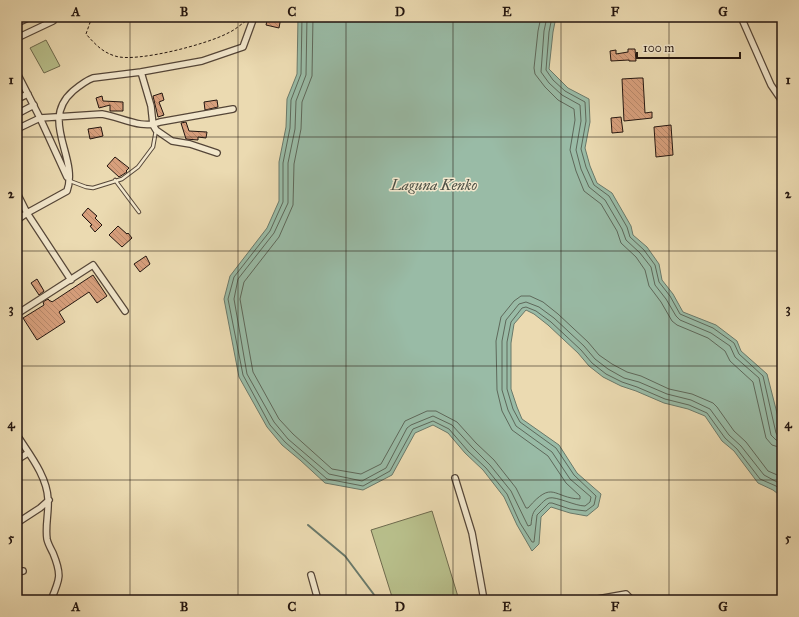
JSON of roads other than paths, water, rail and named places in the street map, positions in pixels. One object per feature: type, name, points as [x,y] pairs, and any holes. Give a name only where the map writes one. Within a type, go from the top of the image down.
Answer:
[{"type":"street","points":[[17,23],[30,17]]},
{"type":"street","points":[[17,220],[67,190],[70,176],[58,117],[61,105],[67,96],[86,81],[93,78],[141,72],[202,61],[243,47],[254,17]]},
{"type":"street","points":[[741,17],[771,85],[782,101]]},
{"type":"street","points":[[17,38],[54,21]]},
{"type":"street","points":[[141,72],[151,106],[154,127]]},
{"type":"street","points":[[17,73],[70,181]]},
{"type":"street","points":[[17,99],[28,94]]},
{"type":"street","points":[[17,114],[34,105]]},
{"type":"street","points":[[154,127],[160,122],[233,109]]},
{"type":"street","points":[[17,129],[40,118],[102,114],[154,127],[172,141],[190,144],[217,153]]},
{"type":"street","points":[[17,193],[27,213],[71,280]]},
{"type":"street","points":[[17,314],[93,265],[125,311]]},
{"type":"street","points":[[17,435],[43,478],[49,500],[48,540],[60,573],[59,582],[52,600]]},
{"type":"street","points":[[17,460],[28,452]]},
{"type":"street","points":[[455,478],[472,533],[484,600]]},
{"type":"street","points":[[17,523],[40,508],[49,500]]},
{"type":"street","points":[[311,575],[318,600]]},
{"type":"street","points":[[592,600],[626,594],[632,600]]},
{"type":"lane","points":[[70,181],[86,187],[94,188],[122,179],[138,167],[153,147],[154,127]]},
{"type":"lane","points":[[115,180],[139,212]]},
{"type":"water","name":"Laguna Kenko","points":[[298,17],[556,17],[549,69],[568,88],[589,99],[590,122],[585,148],[597,183],[612,193],[631,226],[633,235],[647,247],[659,264],[662,280],[673,294],[683,312],[716,325],[737,341],[741,351],[767,374],[778,417],[782,444],[782,497],[773,490],[758,483],[734,451],[722,441],[705,416],[688,409],[664,403],[621,386],[603,377],[589,366],[578,353],[548,325],[534,314],[526,310],[514,324],[511,343],[511,389],[517,407],[522,419],[559,445],[577,473],[601,494],[598,507],[587,516],[570,513],[551,507],[541,517],[539,544],[532,551],[517,525],[504,497],[483,470],[465,453],[448,433],[433,425],[415,433],[392,475],[363,490],[325,483],[282,445],[267,427],[239,377],[224,299],[230,276],[267,228],[279,201],[279,162],[286,127],[287,99],[297,74]]},
{"type":"waterway","points":[[308,525],[345,556],[378,600]]}]
